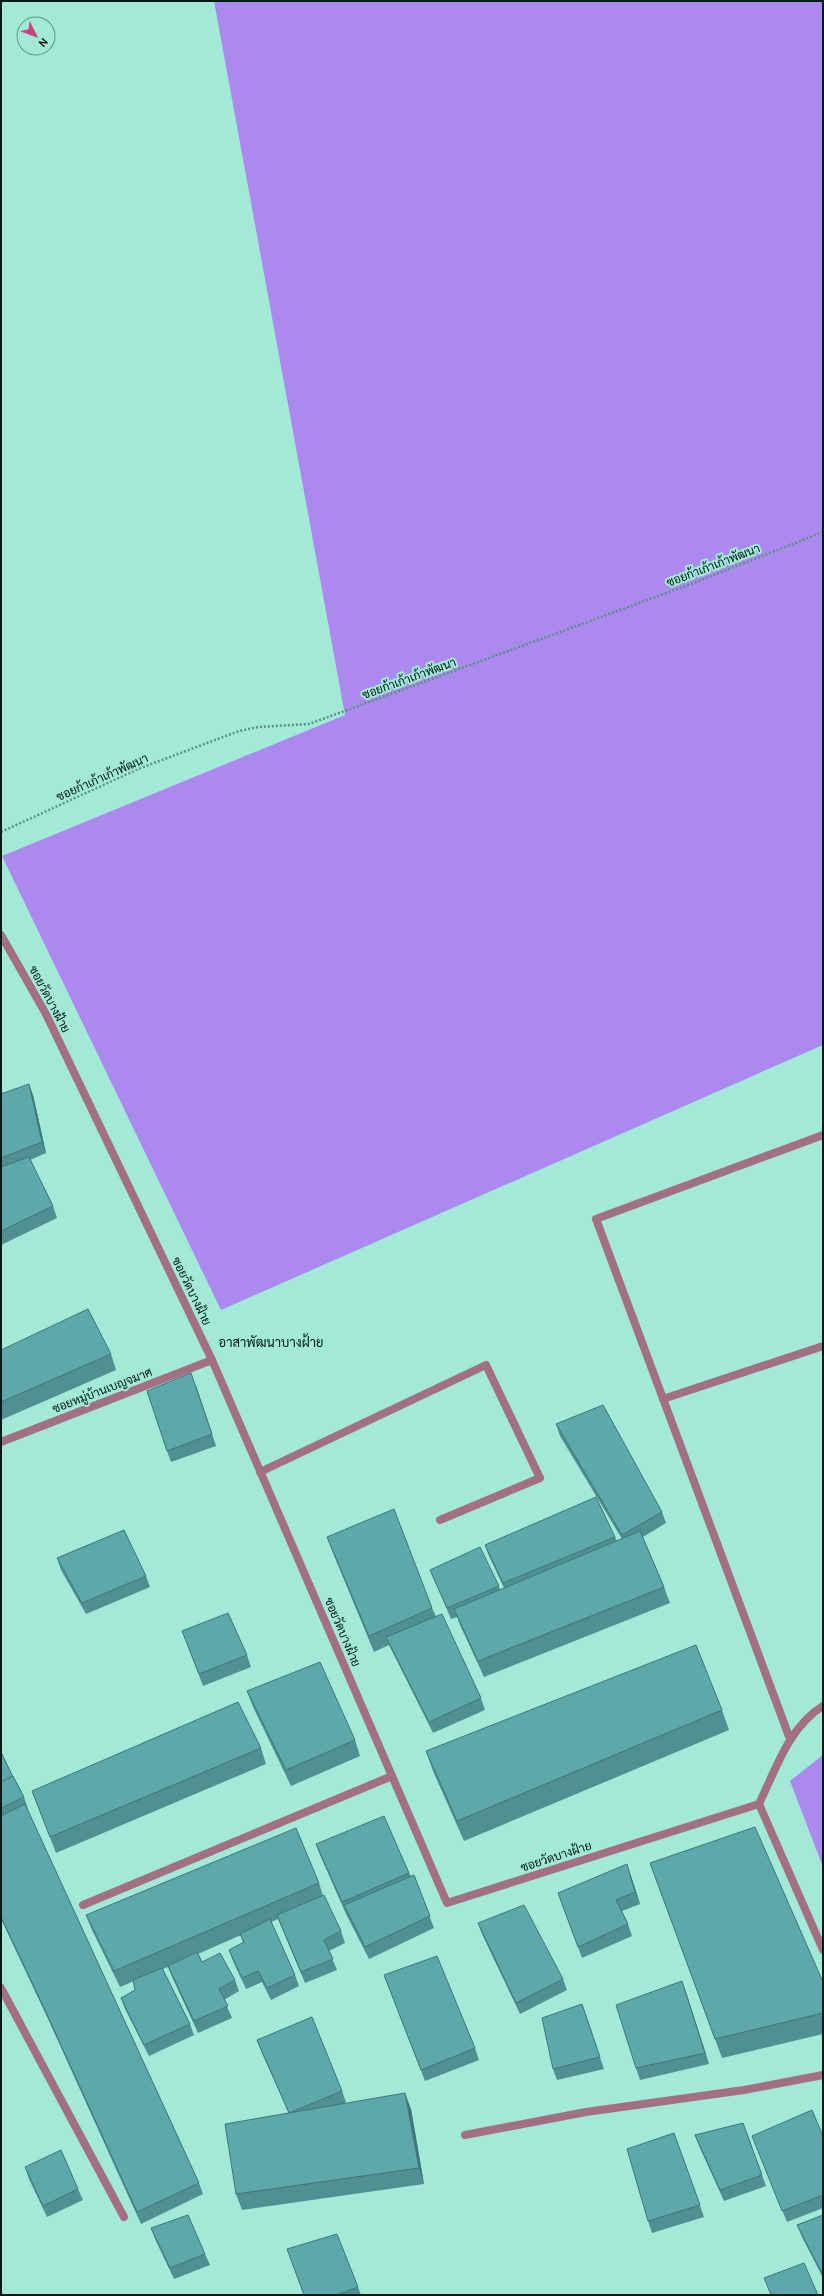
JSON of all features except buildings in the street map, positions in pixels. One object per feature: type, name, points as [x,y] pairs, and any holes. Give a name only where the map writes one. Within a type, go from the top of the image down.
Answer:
[{"type":"street","name":"ซอยวัดบางฝ้าย","points":[[1,935],[46,1014],[212,1360],[447,1903],[759,1804]]},
{"type":"street","points":[[790,1739],[596,1219],[823,1135]]},
{"type":"street","points":[[663,1399],[823,1346]]},
{"type":"street","name":"ซอยหมู่บ้านเบญจมาศ","points":[[1,1442],[212,1360]]},
{"type":"street","points":[[260,1472],[486,1365],[540,1478],[440,1520]]},
{"type":"street","points":[[823,1706],[812,1713],[790,1739],[759,1804],[823,1950]]},
{"type":"street","points":[[83,1905],[392,1776]]},
{"type":"street","points":[[1,1988],[124,2217]]},
{"type":"street","points":[[464,2135],[586,2112],[744,2090],[823,2075]]},
{"type":"path","name":"ซอยก้าเก้าเก้าพัฒนา","points":[[1,832],[138,769],[239,731],[258,727],[309,724],[691,584],[823,532]]},
{"type":"shaded area","points":[[214,1],[823,1],[823,1045],[221,1310],[2,856],[345,715]]},
{"type":"shaded area","points":[[823,1755],[823,1867],[790,1781]]},
{"type":"district","name":"อาสาพัฒนาบางฝ้าย","points":[[271,1342]]}]
